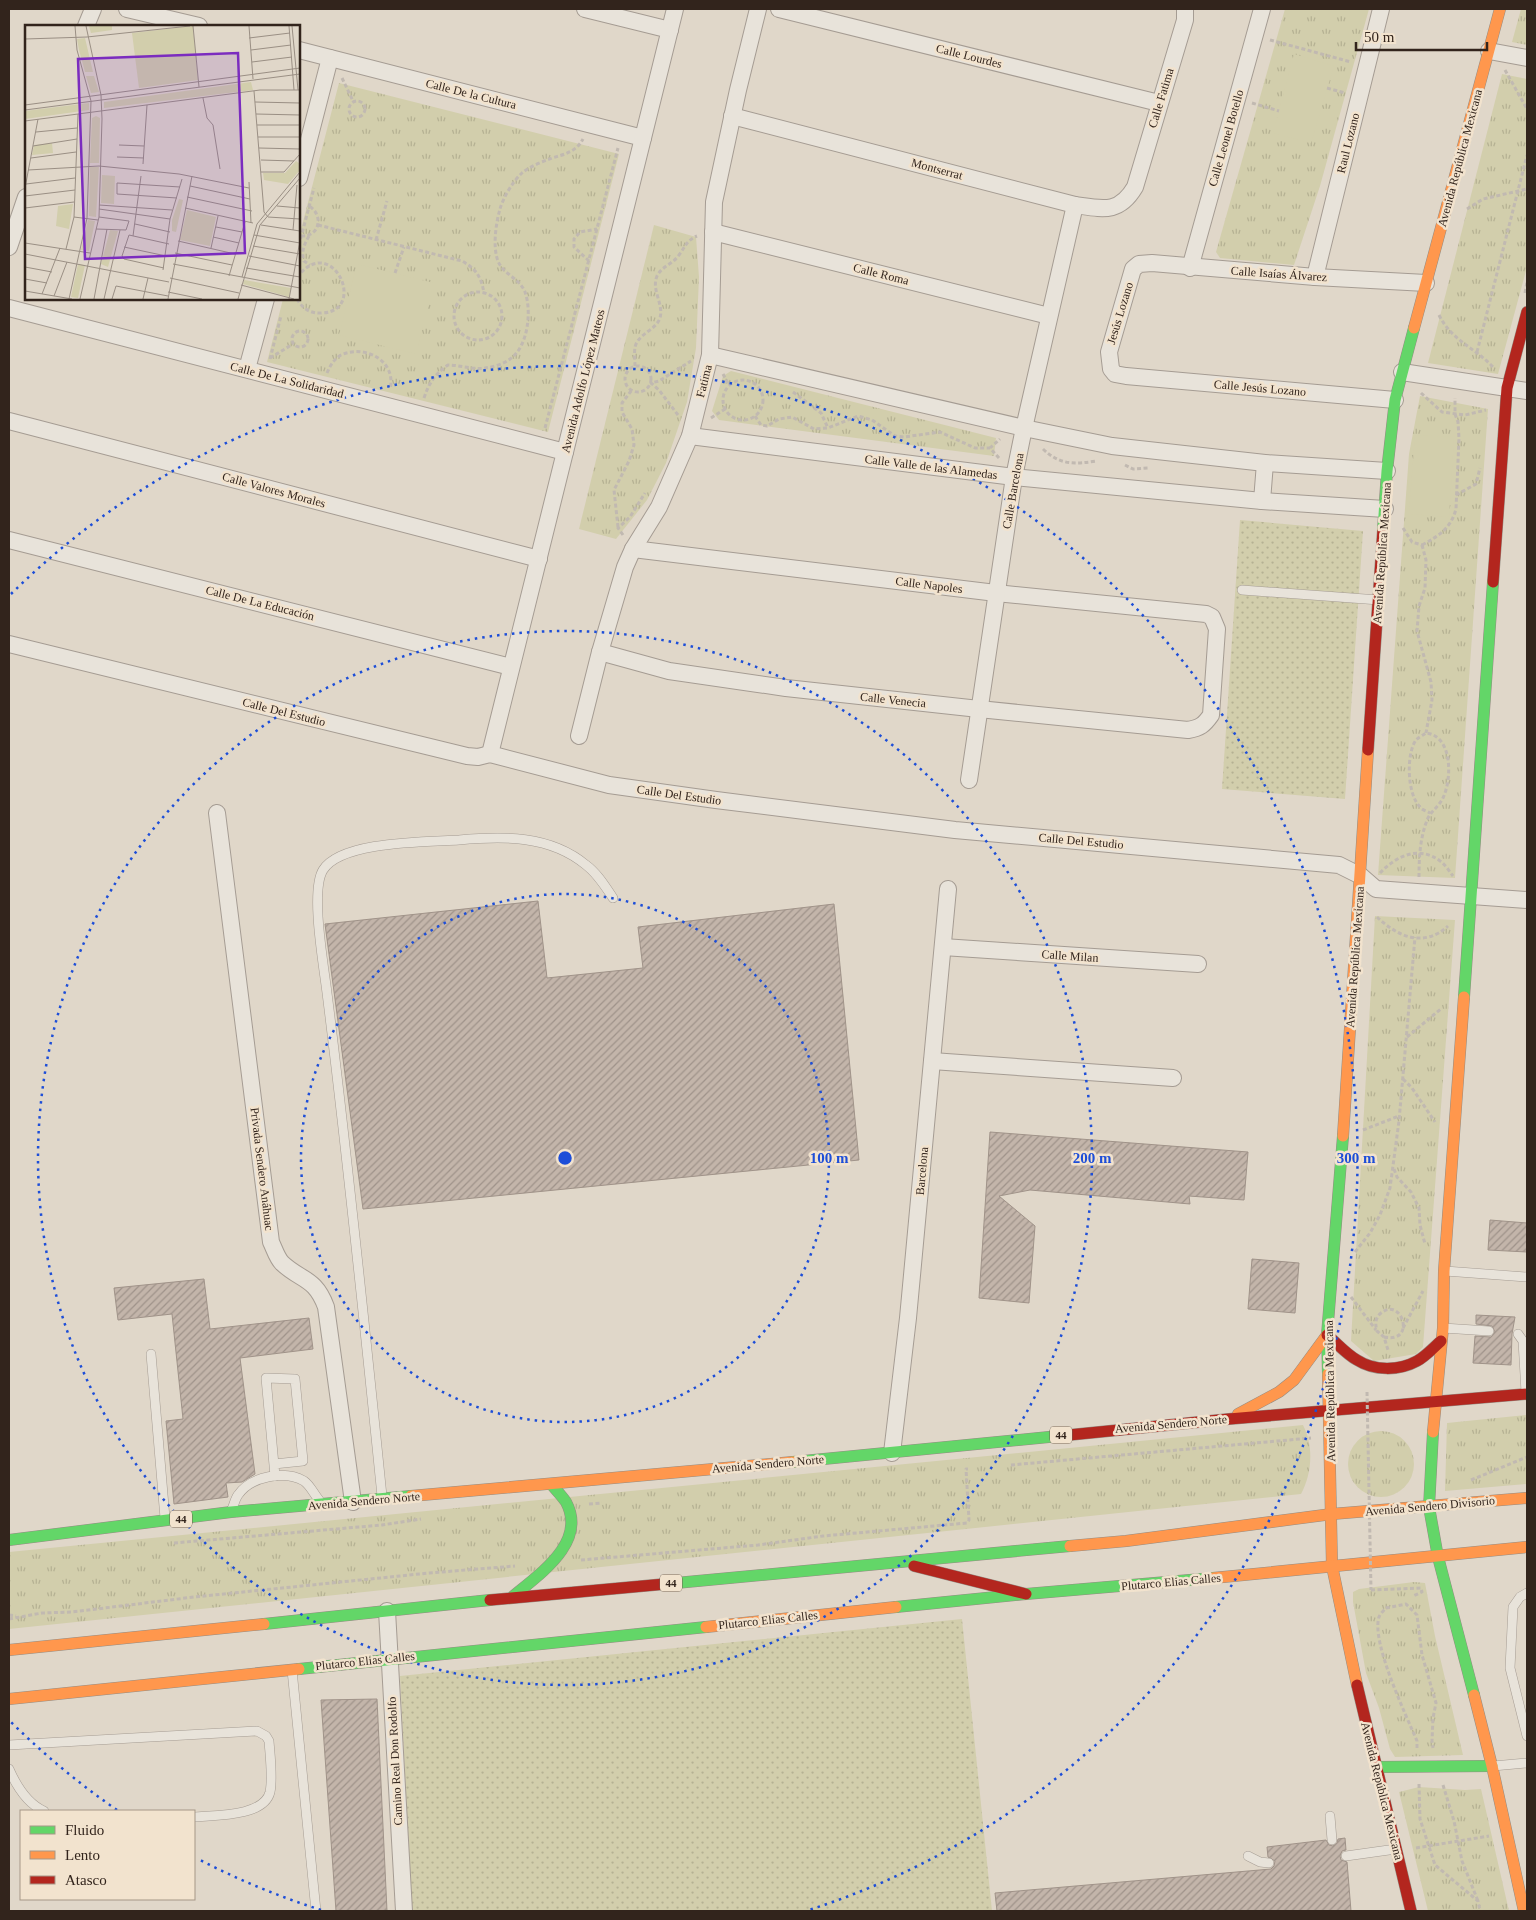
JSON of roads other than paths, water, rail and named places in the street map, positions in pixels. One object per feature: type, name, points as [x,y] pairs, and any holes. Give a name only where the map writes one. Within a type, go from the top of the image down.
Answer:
[{"type":"main road","name":"Avenida República Mexicana","points":[[1411,1911],[1402,1849],[1376,1767],[1332,1566],[1327,1334],[1371,877],[1379,600],[1387,471],[1395,400],[1500,9]]},
{"type":"main road","points":[[1524,1911],[1492,1766],[1438,1556],[1429,1507],[1435,1401],[1443,1328],[1444,1270],[1507,388],[1527,312]]},
{"type":"main road","points":[[1229,1419],[1279,1392],[1294,1380],[1327,1334],[1356,1360],[1366,1366],[1379,1368],[1393,1368],[1416,1362],[1441,1342]]},
{"type":"main road","name":"Avenida Sendero Norte","points":[[9,1540],[231,1512],[892,1453],[1229,1419],[1527,1394]]},
{"type":"main road","points":[[511,1598],[562,1552],[571,1532],[569,1506],[551,1484]]},
{"type":"main road","name":"Avenida Sendero Divisorio","points":[[1332,1514],[1527,1498]]},
{"type":"main road","name":"44","points":[[9,1650],[511,1598],[1126,1541],[1332,1514]]},
{"type":"main road","name":"Plutarco Elias Calles","points":[[9,1699],[1026,1594],[1132,1586],[1527,1547]]},
{"type":"main road","points":[[894,1562],[1026,1594]]},
{"type":"main road","points":[[1376,1767],[1492,1766]]},
{"type":"street","points":[[86,25],[93,9]]},
{"type":"street","points":[[127,9],[195,25]]},
{"type":"street","points":[[585,9],[670,30]]},
{"type":"street","name":"Avenida Adolfo López Mateos","points":[[490,754],[675,9]]},
{"type":"street","name":"Fatima","points":[[579,736],[600,652],[625,567],[633,549],[658,507],[690,436],[710,355],[714,202],[732,116],[758,9]]},
{"type":"street","name":"Calle Lourdes","points":[[779,9],[1159,103]]},
{"type":"street","name":"Calle Fatima","points":[[1135,187],[1185,20],[1185,9]]},
{"type":"street","name":"Calle Leonel Botello","points":[[1190,268],[1262,9]]},
{"type":"street","name":"Raul Lozano","points":[[1315,277],[1381,9]]},
{"type":"street","name":"Calle De la Cultura","points":[[300,50],[643,138]]},
{"type":"street","points":[[1489,51],[1527,58]]},
{"type":"street","points":[[300,169],[330,58]]},
{"type":"street","name":"Montserrat","points":[[732,116],[1075,205],[1105,209],[1118,205],[1128,199],[1135,187]]},
{"type":"street","points":[[9,247],[25,202]]},
{"type":"street","name":"Calle Barcelona","points":[[969,780],[1014,477],[1075,205]]},
{"type":"street","name":"Calle Roma","points":[[713,232],[1049,316]]},
{"type":"street","name":"Calle Isaías Álvarez","points":[[1134,269],[1136,266],[1146,263],[1315,277],[1426,283]]},
{"type":"street","name":"Jesús Lozano","points":[[1126,376],[1115,374],[1111,368],[1109,352],[1134,269]]},
{"type":"street","points":[[247,369],[266,300]]},
{"type":"street","name":"Calle De La Solidaridad","points":[[9,308],[565,452]]},
{"type":"street","points":[[710,355],[1024,428],[1112,446],[1265,462],[1387,471]]},
{"type":"street","points":[[1402,372],[1527,391]]},
{"type":"street","name":"Calle Jesús Lozano","points":[[1126,376],[1395,400]]},
{"type":"street","name":"Calle Valores Morales","points":[[9,421],[539,559]]},
{"type":"street","name":"Calle Valle de las Alamedas","points":[[690,436],[1014,477],[1262,501],[1385,509]]},
{"type":"street","points":[[1262,501],[1265,462]]},
{"type":"street","name":"Calle De La Educación","points":[[9,540],[511,667]]},
{"type":"street","name":"Calle Napoles","points":[[633,549],[996,593],[1206,614],[1212,617],[1217,629],[1211,715],[1205,724],[1188,730]]},
{"type":"street","name":"Calle Del Estudio","points":[[9,644],[467,756],[478,757],[490,754],[609,784],[716,800],[955,830],[1339,865],[1371,877],[1376,889],[1527,900]]},
{"type":"street","name":"Calle Venecia","points":[[600,652],[669,671],[786,688],[979,710],[1188,730]]},
{"type":"street","name":"Privada Sendero Anáhuac","points":[[218,813],[270,1242],[281,1262],[309,1281],[321,1292],[326,1307],[353,1502]]},
{"type":"street","name":"Barcelona","points":[[892,1453],[908,1318],[948,889]]},
{"type":"street","name":"Calle Milan","points":[[943,947],[1198,964]]},
{"type":"street","points":[[932,1062],[1173,1078]]},
{"type":"street","name":"Camino Real Don Rodolfo","points":[[386,1611],[404,1911]]},
{"type":"lane","points":[[1242,590],[1379,600]]},
{"type":"lane","points":[[382,1499],[354,1215],[321,947],[318,896],[322,871],[332,860],[348,853],[374,846],[494,837],[525,839],[555,846],[573,855],[588,866],[613,898]]},
{"type":"lane","points":[[1444,1270],[1527,1276]]},
{"type":"lane","points":[[1443,1328],[1489,1331]]},
{"type":"lane","points":[[1518,1334],[1523,1341],[1527,1394]]},
{"type":"lane","points":[[151,1354],[165,1520]]},
{"type":"lane","points":[[274,1464],[303,1461],[295,1379],[266,1378],[275,1476]]},
{"type":"lane","points":[[231,1512],[238,1494],[247,1486],[275,1476],[294,1477],[306,1482],[322,1504]]},
{"type":"lane","points":[[1527,1593],[1520,1597],[1513,1607],[1510,1668],[1527,1736]]},
{"type":"lane","points":[[292,1669],[316,1911]]},
{"type":"lane","points":[[9,1745],[257,1731],[266,1736],[269,1741],[270,1792],[264,1802],[252,1810],[230,1814],[195,1816]]},
{"type":"lane","points":[[1492,1766],[1527,1763]]},
{"type":"lane","points":[[9,1769],[14,1782],[36,1807],[42,1810]]},
{"type":"lane","points":[[1330,1816],[1332,1840]]},
{"type":"lane","points":[[1346,1856],[1402,1849]]},
{"type":"lane","points":[[1248,1856],[1260,1862],[1269,1863]]}]
